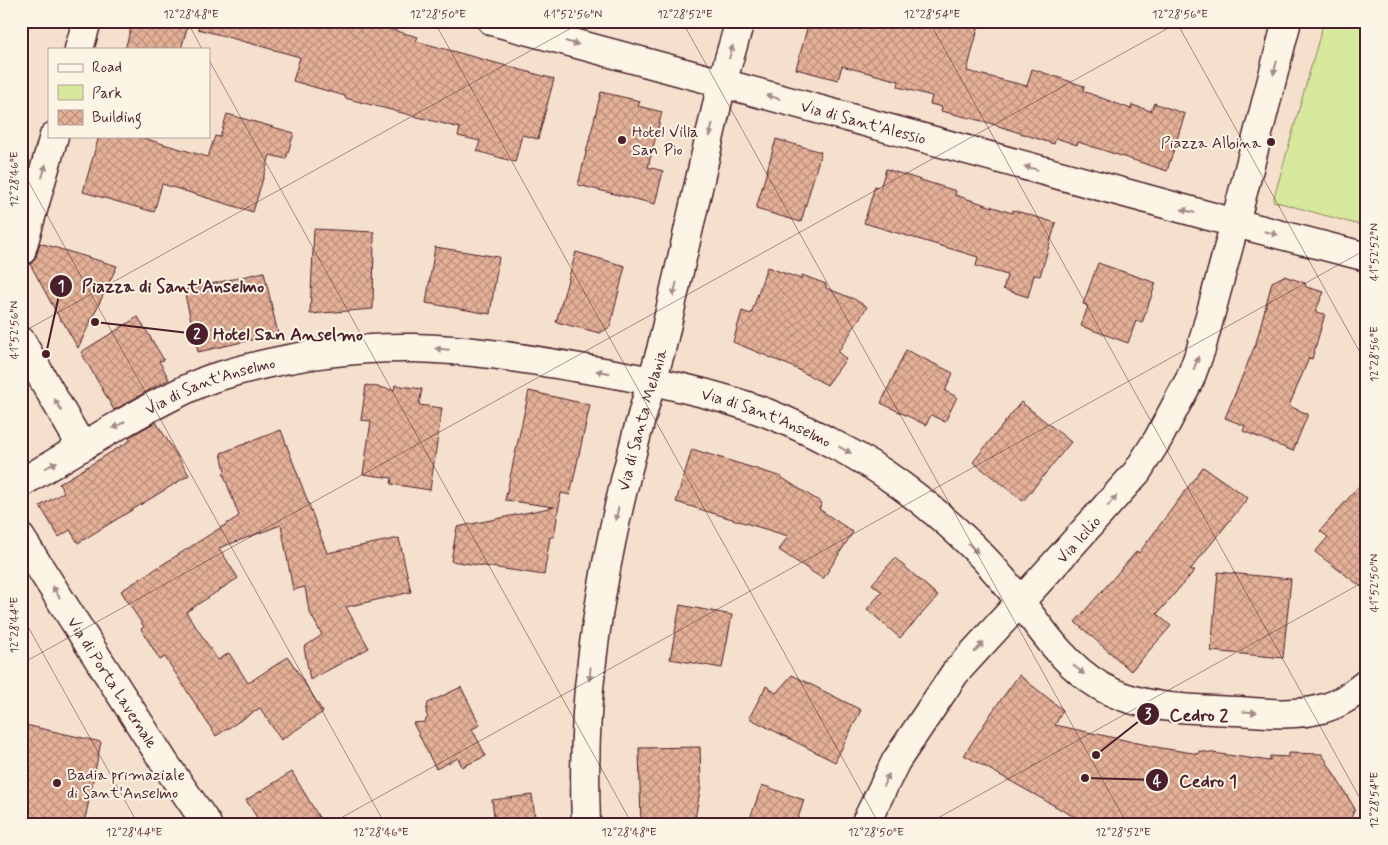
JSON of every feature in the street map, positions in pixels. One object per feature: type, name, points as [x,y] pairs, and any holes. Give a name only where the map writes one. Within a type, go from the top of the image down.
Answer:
[{"type":"street","points":[[79,48],[87,21]]},
{"type":"street","name":"Via di Sant'Alessio","points":[[492,21],[1235,223]]},
{"type":"street","name":"Via di Santa Melania","points":[[586,824],[585,764],[591,662],[606,566],[619,504],[661,350],[722,83],[740,21]]},
{"type":"street","points":[[1287,21],[1235,223],[1367,257]]},
{"type":"street","points":[[21,252],[53,138]]},
{"type":"street","name":"Via Icilio","points":[[865,824],[896,761],[955,673],[1137,472],[1158,439],[1190,379],[1201,349],[1235,223]]},
{"type":"street","points":[[21,340],[82,447]]},
{"type":"street","name":"Via di Sant'Anselmo","points":[[21,483],[126,420],[172,396],[208,380],[270,363],[320,354],[379,348],[439,349],[524,358],[651,381],[755,408],[803,428],[856,456],[898,483],[941,517],[988,562],[1054,646],[1076,668],[1111,692],[1139,702],[1164,706],[1226,711],[1294,713],[1318,710],[1337,704],[1367,683]]},
{"type":"street","name":"Via di Porta Lavernale","points":[[21,538],[161,757],[207,824]]},
{"type":"green space","points":[[1324,21],[1367,21],[1367,227],[1273,201]]},
{"type":"building","points":[[133,21],[189,21],[181,48],[125,48]]},
{"type":"building","points":[[199,21],[360,21],[418,37],[416,41],[554,79],[538,139],[522,135],[515,162],[477,151],[480,141],[458,136],[460,128],[345,98],[345,96],[293,81],[300,57],[198,29]]},
{"type":"building","points":[[809,21],[980,21],[967,71],[1027,86],[1032,69],[1084,86],[1083,91],[1131,109],[1132,105],[1151,111],[1154,103],[1185,114],[1167,171],[1078,142],[1077,145],[1056,138],[1054,144],[986,122],[941,111],[942,107],[930,104],[932,96],[898,87],[899,81],[842,66],[838,80],[796,69]]},
{"type":"building","name":"Hotel Villa San Pio","points":[[601,92],[640,101],[638,106],[662,112],[648,167],[663,171],[655,204],[578,185]]},
{"type":"building","points":[[227,114],[294,133],[286,159],[270,155],[253,212],[162,184],[154,212],[83,192],[98,138],[143,138],[208,157],[215,136],[220,137]]},
{"type":"building","points":[[776,139],[821,152],[801,222],[756,209]]},
{"type":"building","points":[[886,169],[956,191],[955,195],[1012,213],[1013,210],[1056,223],[1040,276],[1034,275],[1028,297],[1003,289],[1007,275],[976,266],[978,257],[864,223],[875,186],[880,188]]},
{"type":"building","points":[[314,229],[374,232],[373,309],[310,314]]},
{"type":"building","points":[[40,243],[117,266],[78,348],[30,264],[36,257]]},
{"type":"building","points":[[435,247],[499,257],[490,314],[426,303]]},
{"type":"building","points":[[576,252],[625,266],[610,327],[600,333],[556,322]]},
{"type":"building","points":[[1098,263],[1156,283],[1142,323],[1136,321],[1128,343],[1081,326],[1088,306],[1083,304]]},
{"type":"building","points":[[767,267],[801,279],[802,275],[826,284],[826,288],[854,299],[867,307],[838,352],[846,359],[827,385],[793,367],[733,342],[742,311],[751,314]]},
{"type":"building","points":[[264,272],[278,334],[198,352],[184,290]]},
{"type":"building","points":[[1284,276],[1305,283],[1306,287],[1324,292],[1315,312],[1325,314],[1312,359],[1309,358],[1289,406],[1308,414],[1293,451],[1243,431],[1245,426],[1225,418],[1256,343],[1272,282]]},
{"type":"building","points":[[138,317],[164,360],[159,361],[169,379],[114,410],[81,352]]},
{"type":"building","points":[[906,350],[953,373],[945,391],[957,397],[945,422],[931,415],[926,425],[881,403]]},
{"type":"building","points":[[366,385],[394,390],[395,385],[422,389],[419,405],[442,408],[430,490],[391,484],[392,478],[363,474],[371,421],[361,420]]},
{"type":"building","points":[[529,391],[590,405],[570,495],[561,493],[554,537],[550,537],[544,575],[451,561],[457,527],[554,507],[505,500]]},
{"type":"building","points":[[1021,402],[1071,442],[1023,501],[973,462]]},
{"type":"building","points":[[156,422],[189,475],[78,543],[70,530],[59,537],[40,506],[64,492],[59,484],[131,440],[129,437]]},
{"type":"building","points":[[281,430],[327,553],[399,538],[411,592],[346,607],[369,648],[310,680],[304,647],[322,635],[309,611],[305,587],[293,590],[281,525],[219,548],[238,578],[186,612],[218,660],[229,653],[248,683],[288,657],[323,712],[281,740],[260,708],[216,736],[165,657],[160,660],[141,629],[144,627],[121,591],[239,516],[223,473],[225,471],[221,453]]},
{"type":"building","points":[[692,449],[779,476],[822,503],[819,509],[853,532],[823,579],[779,550],[788,536],[676,502]]},
{"type":"building","points":[[1203,467],[1248,498],[1190,570],[1195,570],[1157,614],[1171,626],[1131,671],[1075,622],[1137,551],[1139,553]]},
{"type":"building","points":[[1367,477],[1367,591],[1315,552],[1328,537],[1320,531]]},
{"type":"building","points":[[895,558],[938,596],[900,638],[867,609],[882,592],[872,584]]},
{"type":"building","points":[[1218,572],[1291,579],[1283,658],[1211,651]]},
{"type":"building","points":[[680,605],[732,615],[722,668],[670,659]]},
{"type":"building","points":[[792,675],[861,710],[835,762],[749,718],[766,686],[776,693]]},
{"type":"building","points":[[1019,675],[1063,710],[1055,725],[1161,748],[1199,754],[1199,751],[1270,761],[1270,756],[1288,757],[1288,753],[1322,754],[1355,809],[1348,824],[1087,824],[964,755]]},
{"type":"building","points":[[461,687],[480,725],[472,729],[486,756],[462,767],[458,758],[436,769],[413,723],[425,722],[428,717],[426,713],[428,703]]},
{"type":"building","name":"Badia primaziale di Sant'Anselmo","points":[[21,724],[101,742],[84,824],[21,824]]},
{"type":"building","points":[[700,747],[701,786],[694,824],[641,824],[639,748]]},
{"type":"building","points":[[292,772],[323,824],[261,824],[246,800]]},
{"type":"building","points":[[762,785],[804,800],[796,824],[748,824]]},
{"type":"building","points":[[532,795],[536,824],[495,824],[492,800]]},
{"type":"place","name":"Hotel Villa San Pio","points":[[622,140]]},
{"type":"place","name":"Piazza Albina","points":[[1271,142]]},
{"type":"place","name":"Hotel San Anselmo","points":[[95,322]]},
{"type":"place","name":"Piazza di Sant'Anselmo","points":[[46,354]]},
{"type":"place","name":"Cedro 2","points":[[1096,755]]},
{"type":"place","name":"Cedro 1","points":[[1085,778]]},
{"type":"place","name":"Badia primaziale di Sant'Anselmo","points":[[57,783]]}]
